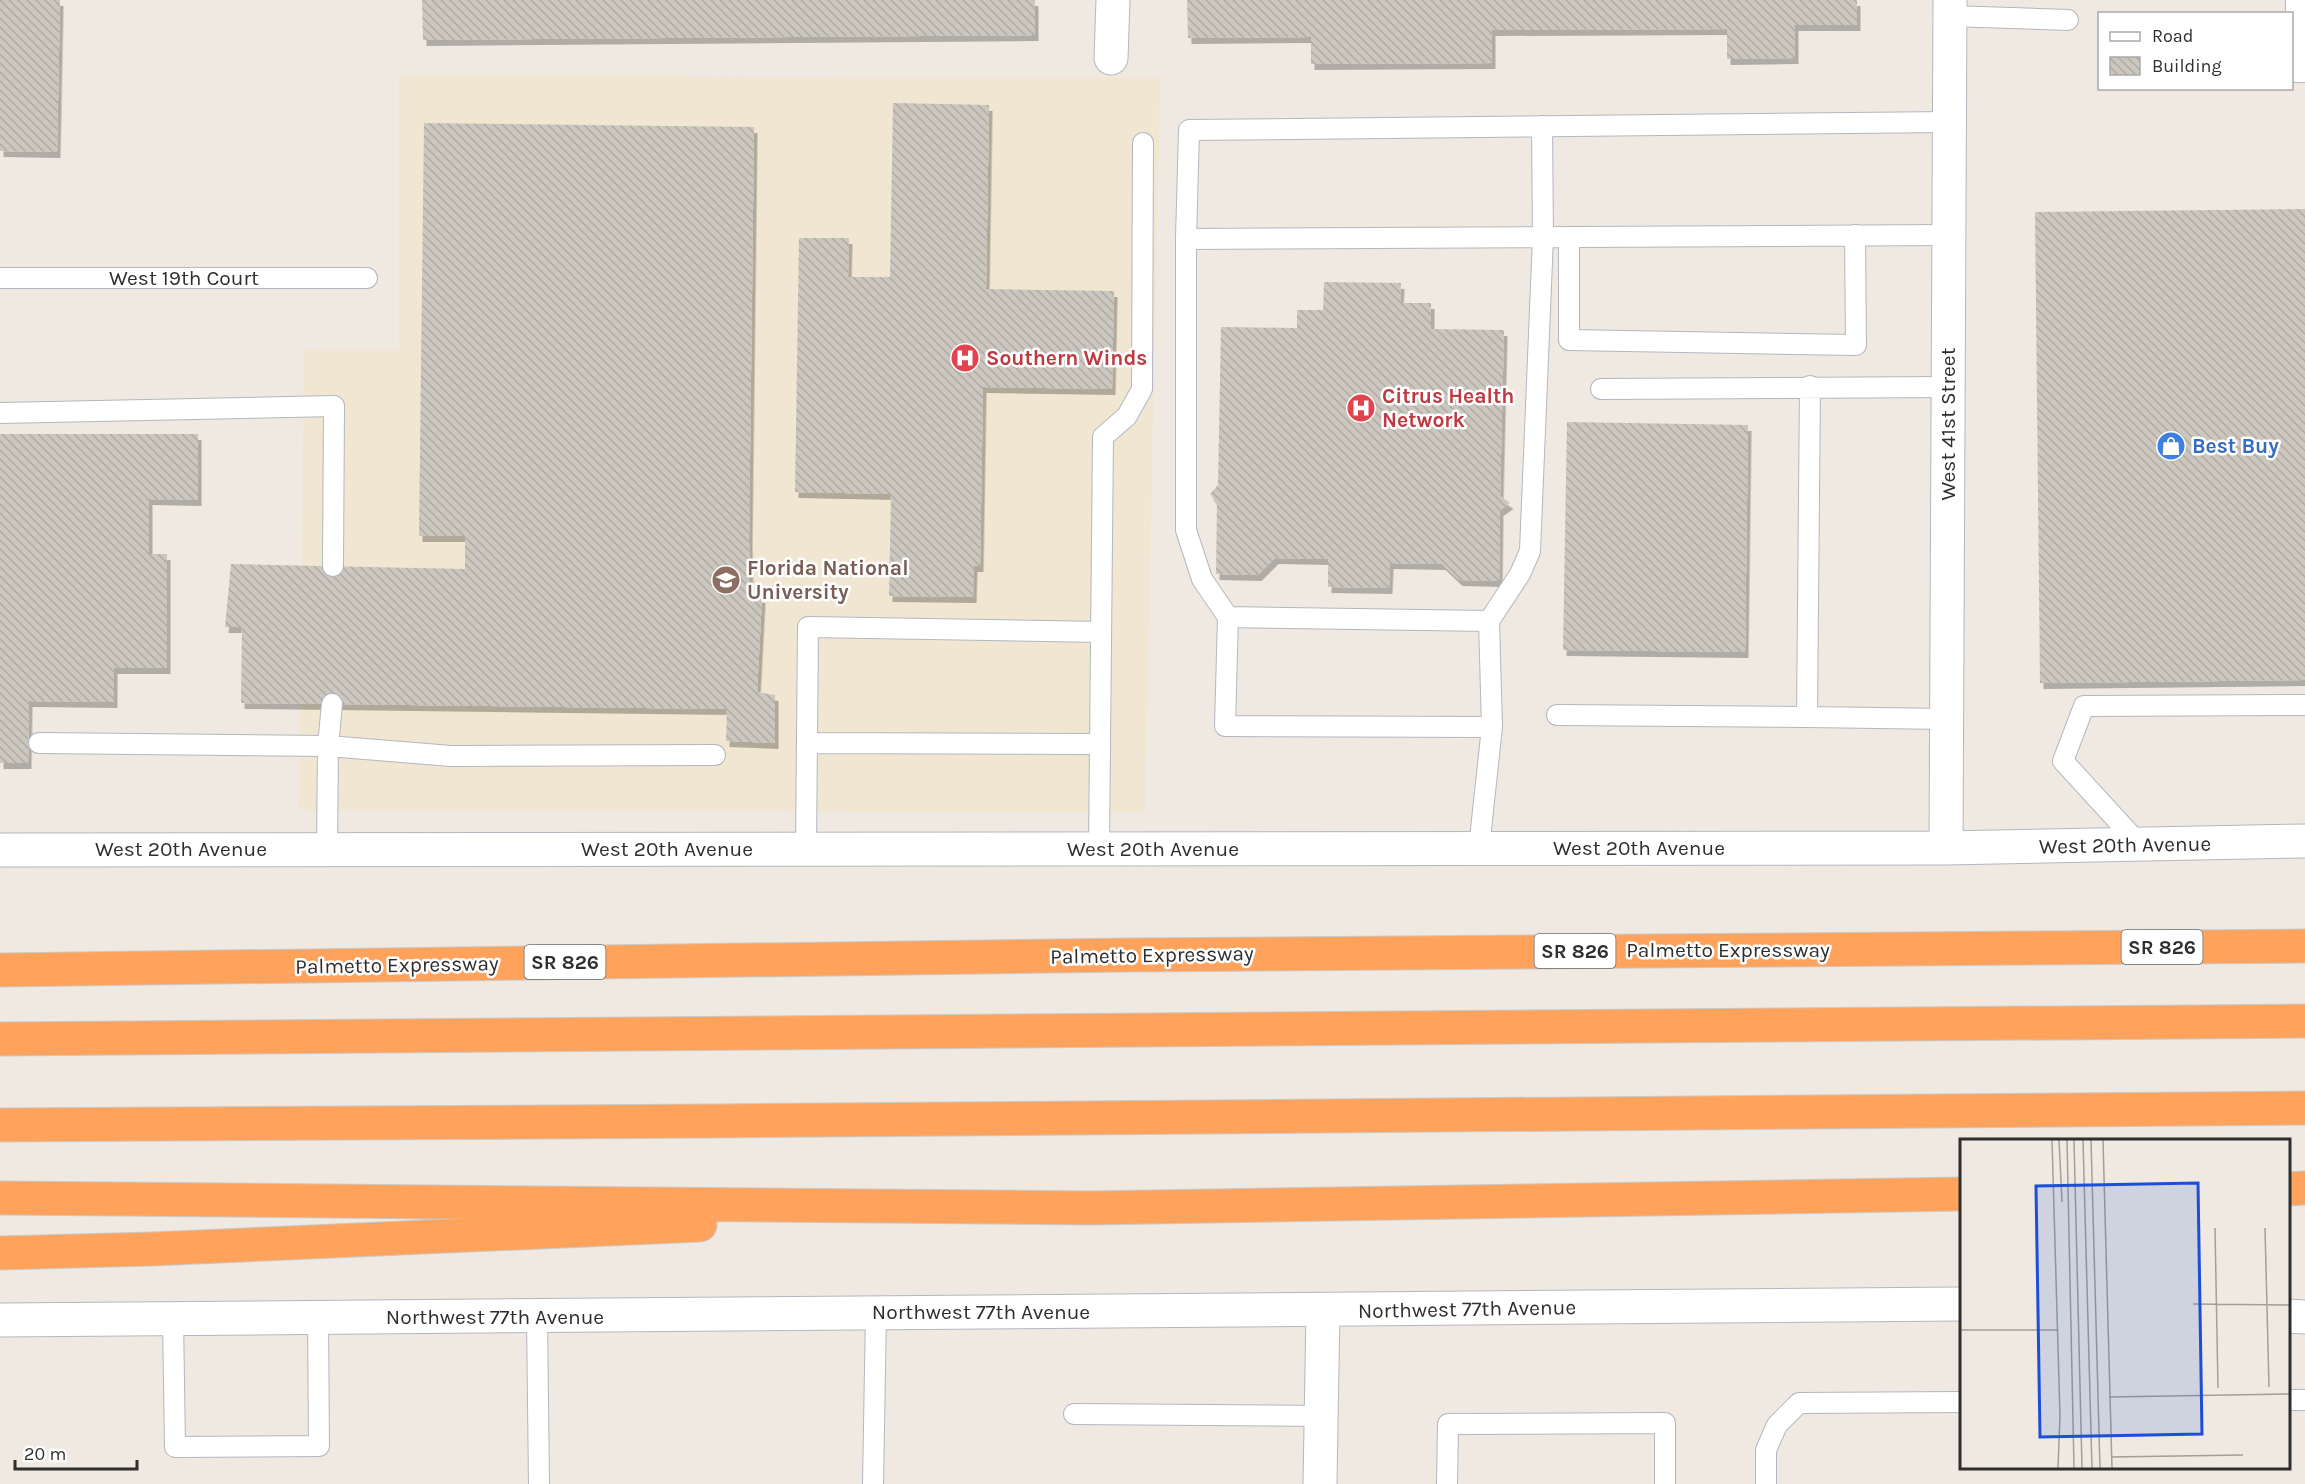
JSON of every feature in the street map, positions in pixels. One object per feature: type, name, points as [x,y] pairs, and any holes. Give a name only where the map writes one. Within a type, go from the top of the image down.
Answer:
[{"type":"highway","name":"Palmetto Expressway","points":[[0,970],[1142,955],[2305,946]]},
{"type":"highway","points":[[0,1039],[2305,1021]]},
{"type":"highway","points":[[0,1125],[2305,1108]]},
{"type":"highway","points":[[2290,1189],[2305,1188]]},
{"type":"highway","points":[[0,1198],[1090,1208],[1960,1194]]},
{"type":"highway","points":[[0,1253],[164,1249],[1090,1208]]},
{"type":"street","points":[[1111,58],[1113,0]]},
{"type":"street","name":"West 41st Street","points":[[1946,848],[1950,8]]},
{"type":"street","name":"West 20th Avenue","points":[[0,850],[1946,848],[2305,841]]},
{"type":"street","name":"Northwest 77th Avenue","points":[[0,1320],[1960,1304]]},
{"type":"street","points":[[1320,1484],[1323,1310]]},
{"type":"street","points":[[2290,1316],[2305,1317]]},
{"type":"lane","points":[[2296,0],[2295,72],[2305,72]]},
{"type":"lane","points":[[1950,8],[2068,21]]},
{"type":"lane","points":[[1492,728],[1224,726],[1228,617],[1202,579],[1186,530],[1186,239],[1189,130],[1949,122]]},
{"type":"lane","points":[[1479,848],[1492,728],[1489,621],[1520,574],[1530,551],[1543,237],[1542,126]]},
{"type":"lane","points":[[1099,849],[1103,437],[1127,416],[1142,389],[1143,143]]},
{"type":"lane","points":[[1569,237],[1569,340],[1856,345],[1855,235]]},
{"type":"lane","points":[[1186,239],[1948,235]]},
{"type":"lane","name":"West 19th Court","points":[[0,278],[367,278]]},
{"type":"lane","points":[[1807,717],[1810,386]]},
{"type":"lane","points":[[1602,389],[1948,387]]},
{"type":"lane","points":[[0,413],[334,405],[333,566]]},
{"type":"lane","points":[[1228,617],[1489,621]]},
{"type":"lane","points":[[806,849],[808,627],[1101,632]]},
{"type":"lane","points":[[327,849],[328,746],[332,704]]},
{"type":"lane","points":[[2139,844],[2063,761],[2084,706],[2305,705]]},
{"type":"lane","points":[[1557,715],[1947,719]]},
{"type":"lane","points":[[39,743],[328,746],[451,756],[715,755]]},
{"type":"lane","points":[[807,743],[1100,744]]},
{"type":"lane","points":[[873,1484],[876,1312]]},
{"type":"lane","points":[[537,1317],[539,1484]]},
{"type":"lane","points":[[173,1319],[175,1447],[320,1446],[318,1318]]},
{"type":"lane","points":[[1766,1484],[1766,1450],[1777,1425],[1799,1403],[1960,1402]]},
{"type":"lane","points":[[1074,1414],[1322,1416]]},
{"type":"lane","points":[[1448,1484],[1448,1424],[1665,1423],[1665,1484]]},
{"type":"shaded area","name":"Florida National University","points":[[399,76],[1160,78],[1145,812],[299,810],[304,349],[399,350]]},
{"type":"building","points":[[0,0],[60,0],[57,152],[0,151]]},
{"type":"building","points":[[422,0],[1035,0],[1035,35],[423,40]]},
{"type":"building","points":[[1187,0],[1857,0],[1857,25],[1795,25],[1795,58],[1727,59],[1727,29],[1492,30],[1492,63],[1311,64],[1311,37],[1188,38]]},
{"type":"building","points":[[893,103],[989,105],[986,289],[1114,291],[1112,389],[983,387],[980,566],[974,566],[973,597],[889,596],[891,494],[795,492],[799,238],[849,238],[848,277],[890,277]]},
{"type":"building","points":[[424,123],[754,127],[750,596],[762,597],[757,692],[775,695],[775,743],[726,741],[727,709],[241,703],[242,627],[225,627],[231,564],[465,569],[465,536],[419,536]]},
{"type":"building","name":"Best Buy","points":[[2305,209],[2305,680],[2040,683],[2035,212]]},
{"type":"building","name":"Citrus Health Network","points":[[1324,282],[1401,283],[1400,303],[1431,303],[1431,329],[1504,330],[1500,496],[1510,503],[1500,510],[1499,581],[1459,580],[1442,564],[1390,563],[1389,588],[1328,587],[1328,559],[1275,558],[1258,575],[1216,574],[1217,503],[1210,494],[1218,485],[1221,327],[1297,328],[1297,310],[1323,310]]},
{"type":"building","points":[[1567,422],[1748,425],[1745,652],[1563,650]]},
{"type":"building","points":[[0,434],[198,434],[198,500],[149,499],[149,554],[167,554],[167,668],[114,668],[114,702],[29,701],[28,763],[0,763]]},
{"type":"place","name":"Southern Winds","points":[[965,358]]},
{"type":"place","name":"Citrus Health Network","points":[[1361,408]]},
{"type":"place","name":"Best Buy","points":[[2171,446]]},
{"type":"place","name":"Florida National University","points":[[726,580]]}]
